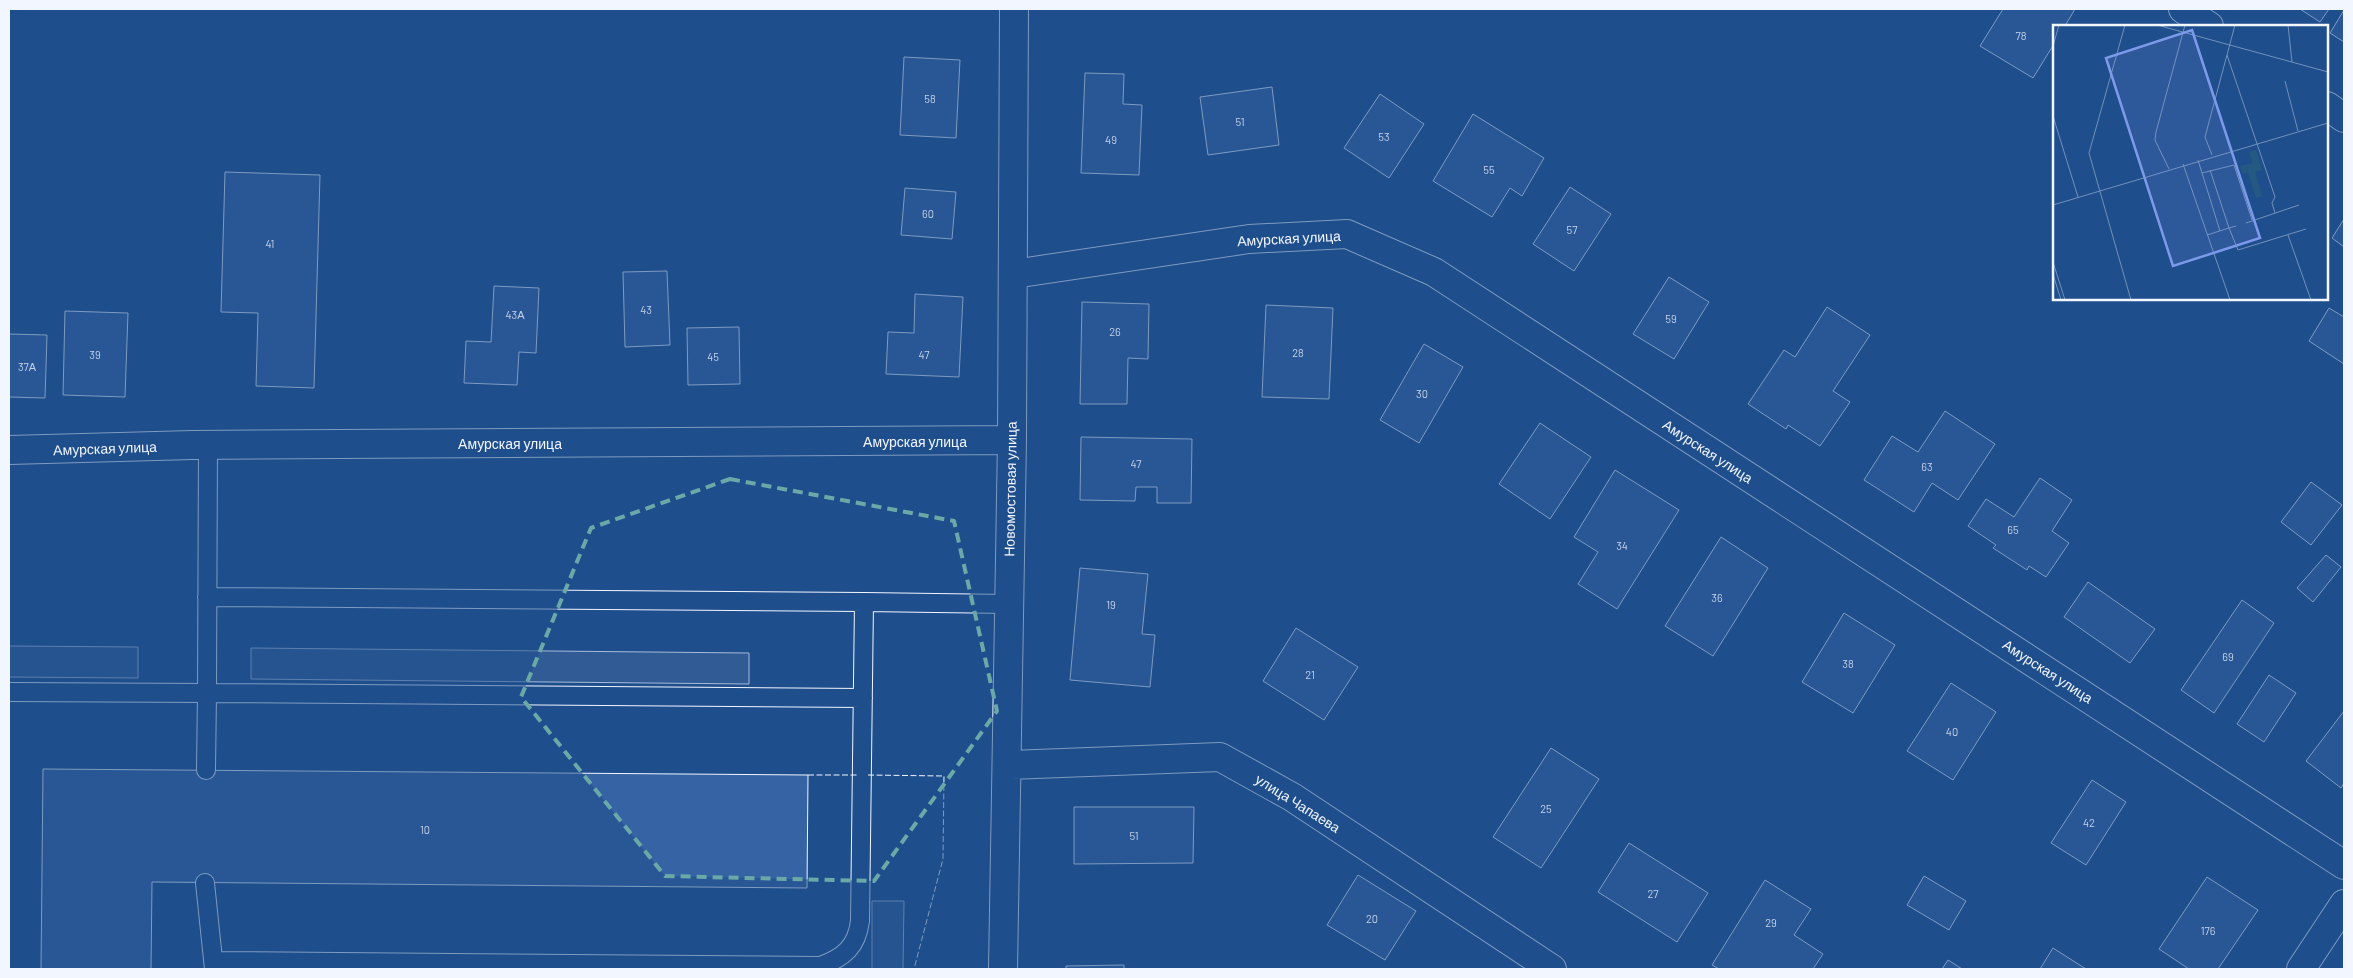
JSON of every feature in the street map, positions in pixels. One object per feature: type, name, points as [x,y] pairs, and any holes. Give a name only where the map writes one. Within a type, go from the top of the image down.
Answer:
[{"type":"street","name":"Новомостовая улица","points":[[1003,969],[1008,765],[1008,604],[1012,440],[1014,9]]},
{"type":"street","points":[[2183,9],[2207,25]]},
{"type":"street","points":[[2328,107],[2344,118]]},
{"type":"street","name":"Амурская улица","points":[[1013,274],[1249,238],[1347,234],[1434,272],[2344,864]]},
{"type":"street","name":"Амурская улица","points":[[9,450],[208,445],[1012,440]]},
{"type":"street","name":"улица Чапаева","points":[[1008,765],[1220,757],[1292,796],[1552,969]]},
{"type":"street","points":[[2301,969],[2344,904]]},
{"type":"lane","points":[[206,770],[208,445]]},
{"type":"lane","points":[[207,597],[1008,604]]},
{"type":"lane","points":[[205,883],[213,965],[820,966],[835,961],[846,954],[853,944],[859,933],[860,921],[864,602]]},
{"type":"lane","points":[[9,692],[863,698]]},
{"type":"highlighted area","points":[[730,479],[954,521],[997,711],[874,881],[665,876],[521,697],[591,528]]},
{"type":"shaded area","points":[[9,646],[138,647],[138,678],[9,677]]},
{"type":"shaded area","points":[[251,648],[749,653],[749,684],[251,679]]},
{"type":"shaded area","points":[[872,901],[904,901],[903,969],[872,969]]},
{"type":"building","points":[[2003,9],[2075,9],[2066,25],[2053,25],[2053,46],[2033,78],[1980,46]]},
{"type":"building","points":[[2300,9],[2329,9],[2320,22]]},
{"type":"building","points":[[2344,10],[2344,42],[2330,33]]},
{"type":"building","points":[[904,57],[960,60],[956,138],[900,135]]},
{"type":"building","points":[[1085,73],[1124,74],[1123,104],[1142,105],[1139,175],[1081,173]]},
{"type":"building","points":[[1272,87],[1279,145],[1208,155],[1200,97]]},
{"type":"building","points":[[1380,94],[1424,124],[1389,178],[1344,148]]},
{"type":"building","points":[[1473,114],[1544,158],[1522,196],[1510,188],[1492,217],[1433,181]]},
{"type":"building","points":[[225,172],[320,175],[314,388],[256,386],[258,313],[221,312]]},
{"type":"building","points":[[1570,187],[1611,214],[1574,271],[1533,244]]},
{"type":"building","points":[[905,188],[956,192],[952,239],[901,235]]},
{"type":"building","points":[[2344,219],[2344,247],[2332,238]]},
{"type":"building","points":[[667,271],[670,345],[625,347],[623,272]]},
{"type":"building","points":[[1669,277],[1709,302],[1674,359],[1633,334]]},
{"type":"building","points":[[494,286],[539,288],[536,353],[519,352],[517,385],[464,383],[466,341],[491,342]]},
{"type":"building","points":[[915,294],[963,297],[959,377],[886,374],[888,332],[914,333]]},
{"type":"building","points":[[1082,302],[1149,304],[1148,359],[1128,358],[1127,404],[1080,404]]},
{"type":"building","points":[[1266,305],[1333,308],[1329,399],[1262,397]]},
{"type":"building","points":[[1827,307],[1870,335],[1833,391],[1850,402],[1820,446],[1788,425],[1786,429],[1748,404],[1784,350],[1795,357]]},
{"type":"building","points":[[2329,308],[2344,317],[2344,364],[2309,341]]},
{"type":"building","points":[[65,311],[128,313],[125,397],[63,395]]},
{"type":"building","points":[[739,327],[740,384],[688,385],[687,328]]},
{"type":"building","points":[[9,334],[47,335],[45,398],[9,397]]},
{"type":"building","points":[[1424,344],[1463,367],[1419,443],[1380,420]]},
{"type":"building","points":[[1945,411],[1995,444],[1958,500],[1932,483],[1914,512],[1864,480],[1892,436],[1918,452]]},
{"type":"building","points":[[1540,423],[1591,457],[1550,519],[1499,484]]},
{"type":"building","points":[[1081,437],[1192,439],[1191,503],[1157,503],[1157,487],[1136,487],[1135,501],[1080,500]]},
{"type":"building","points":[[1615,470],[1679,510],[1617,609],[1578,584],[1598,552],[1574,537]]},
{"type":"building","points":[[2040,478],[2072,500],[2052,531],[2069,543],[2046,577],[2029,566],[2027,570],[1993,548],[1996,545],[1968,526],[1986,499],[2014,517]]},
{"type":"building","points":[[2311,482],[2342,505],[2311,545],[2281,522]]},
{"type":"building","points":[[1721,537],[1768,568],[1713,656],[1665,626]]},
{"type":"building","points":[[2326,555],[2341,567],[2313,602],[2297,588]]},
{"type":"building","points":[[1080,568],[1148,574],[1142,634],[1155,635],[1150,687],[1070,680]]},
{"type":"building","points":[[2088,582],[2155,629],[2130,663],[2064,617]]},
{"type":"building","points":[[2242,600],[2274,623],[2214,713],[2181,690]]},
{"type":"building","points":[[1844,613],[1895,645],[1853,713],[1802,682]]},
{"type":"building","points":[[1296,628],[1358,667],[1324,720],[1263,681]]},
{"type":"building","points":[[2269,675],[2296,693],[2264,742],[2237,724]]},
{"type":"building","points":[[1951,683],[1996,712],[1953,780],[1907,751]]},
{"type":"building","points":[[2344,711],[2344,783],[2341,788],[2306,761]]},
{"type":"building","points":[[1551,748],[1599,779],[1541,868],[1493,837]]},
{"type":"building","points":[[43,769],[808,775],[807,888],[152,882],[151,969],[41,969]]},
{"type":"building","points":[[2092,780],[2126,802],[2086,865],[2051,843]]},
{"type":"building","points":[[1074,807],[1194,807],[1193,863],[1074,864]]},
{"type":"building","points":[[1629,843],[1708,893],[1677,942],[1598,892]]},
{"type":"building","points":[[1358,875],[1416,911],[1385,960],[1327,925]]},
{"type":"building","points":[[1924,876],[1966,901],[1949,930],[1907,905]]},
{"type":"building","points":[[2207,877],[2258,910],[2218,969],[2189,969],[2159,949]]},
{"type":"building","points":[[1765,880],[1811,909],[1794,935],[1823,954],[1813,969],[1719,969],[1712,965]]},
{"type":"building","points":[[2053,948],[2086,969],[2040,969]]},
{"type":"building","points":[[1948,960],[1962,969],[1942,969]]},
{"type":"building","points":[[1124,965],[1124,969],[1066,969],[1066,966]]},
{"type":"fence","points":[[808,775],[858,775]]},
{"type":"fence","points":[[868,775],[944,776],[943,859],[914,969]]}]
